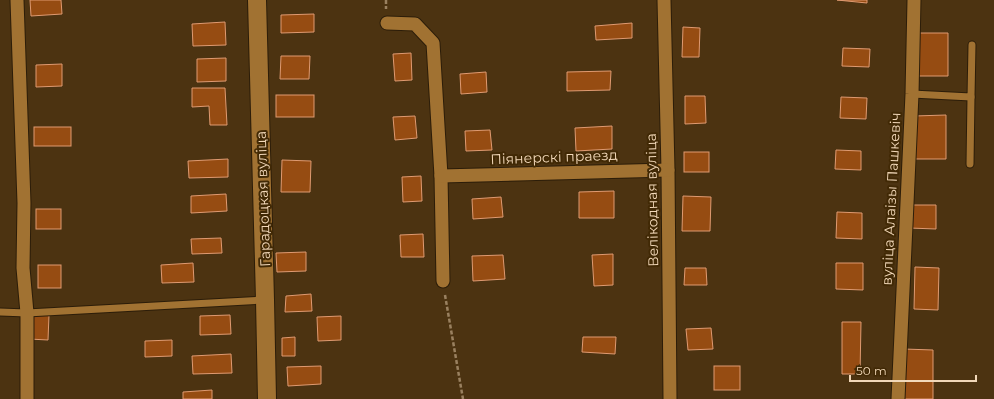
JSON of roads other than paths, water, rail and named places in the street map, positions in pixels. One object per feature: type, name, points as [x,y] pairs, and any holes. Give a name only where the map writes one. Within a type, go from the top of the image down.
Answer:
[{"type":"street","points":[[17,0],[24,203],[23,268],[27,313],[27,399]]},
{"type":"street","name":"Гарадоцкая вуліца","points":[[257,0],[267,399]]},
{"type":"street","name":"Велікодная вуліца","points":[[664,0],[668,170],[670,399]]},
{"type":"street","name":"вуліца Алаізы Пашкевіч","points":[[898,399],[912,94],[914,0]]},
{"type":"street","points":[[387,23],[415,24],[434,43],[441,176],[443,281]]},
{"type":"street","name":"Піянерскі праезд","points":[[441,176],[668,170]]},
{"type":"lane","points":[[970,164],[972,45]]},
{"type":"lane","points":[[912,94],[971,97]]},
{"type":"lane","points":[[0,312],[27,313],[265,300]]}]
